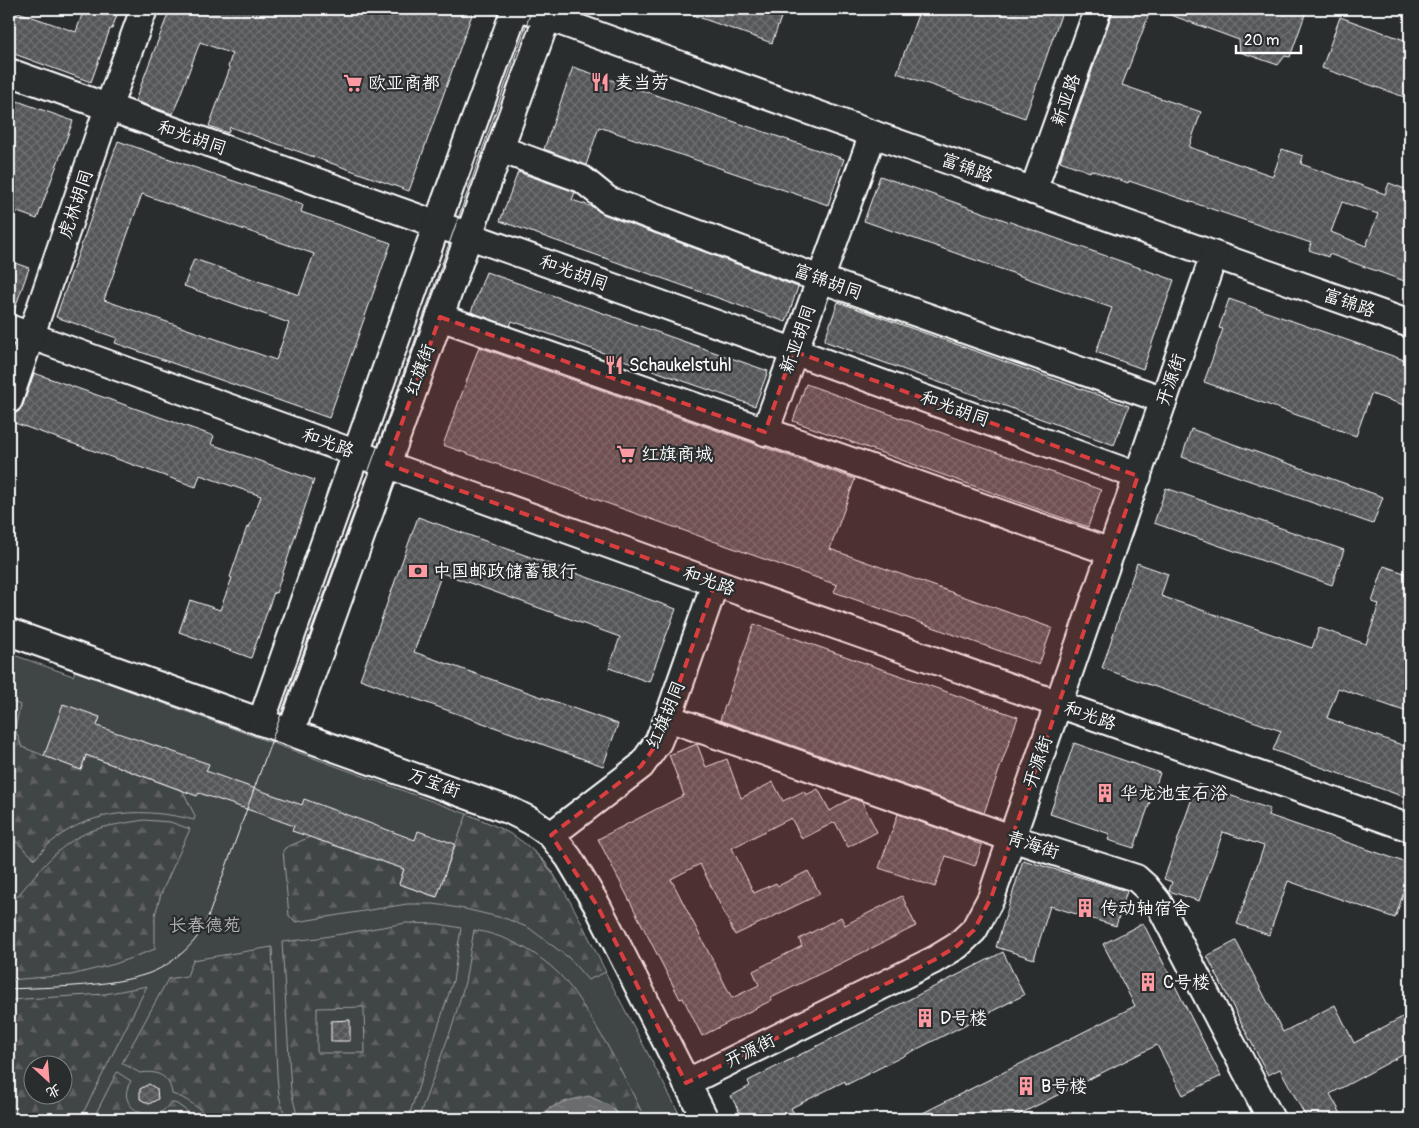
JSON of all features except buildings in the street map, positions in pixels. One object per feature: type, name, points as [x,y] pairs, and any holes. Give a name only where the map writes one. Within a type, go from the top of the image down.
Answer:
[{"type":"street","name":"虎林胡同","points":[[9,400],[20,332],[108,108],[144,9]]},
{"type":"street","name":"红旗街","points":[[262,722],[514,9]]},
{"type":"street","name":"新亚路","points":[[1033,191],[1098,9]]},
{"type":"street","name":"红旗街","points":[[291,732],[500,149],[541,11]]},
{"type":"street","name":"富锦路","points":[[541,11],[873,134],[1410,324]]},
{"type":"street","name":"和光胡同","points":[[9,72],[794,351],[1138,476]]},
{"type":"street","name":"新亚胡同","points":[[765,432],[873,134]]},
{"type":"street","name":"富锦胡同","points":[[500,149],[582,179],[608,200],[820,279],[1164,400]]},
{"type":"street","name":"开源街","points":[[686,1083],[925,964],[957,946],[974,930],[991,898],[1214,255]]},
{"type":"street","points":[[440,317],[1111,552]]},
{"type":"street","name":"和光路","points":[[20,332],[715,583],[1410,828]]},
{"type":"street","name":"红旗胡同","points":[[551,834],[641,766],[658,742],[715,583]]},
{"type":"street","name":"万宝街","points":[[9,632],[511,811],[551,834],[569,858],[598,907],[704,1119]]},
{"type":"street","name":"青海街","points":[[668,718],[1011,838],[1136,878],[1146,886],[1158,902],[1271,1119]]},
{"type":"highlighted area","points":[[440,317],[765,432],[793,351],[1138,476],[991,898],[974,930],[957,946],[934,960],[686,1083],[598,907],[551,835],[641,766],[658,742],[715,583],[387,464]]},
{"type":"green space","name":"长春德苑","points":[[11,654],[73,676],[75,671],[467,814],[499,828],[528,846],[545,862],[553,873],[682,1119],[9,1119],[9,659]]},
{"type":"green space","points":[[9,700],[20,705],[15,729],[22,747],[81,770],[86,755],[183,791],[195,816],[194,820],[176,816],[140,813],[103,816],[70,829],[49,844],[35,859],[9,835]]},
{"type":"green space","points":[[467,814],[511,834],[537,855],[561,886],[606,972],[588,980],[569,958],[529,928],[507,919],[465,909],[434,904],[407,904],[296,922],[289,916],[283,851],[285,848],[310,837],[404,869],[399,884],[436,897]]},
{"type":"green space","points":[[144,820],[170,822],[190,829],[161,894],[155,915],[155,949],[115,964],[71,975],[9,980],[9,906],[46,863],[67,844],[91,831]]},
{"type":"green space","points":[[406,923],[439,924],[461,928],[453,981],[408,1119],[298,1119],[291,1091],[282,942]],"holes":[[[364,1007],[365,1053],[317,1053],[317,1008]]]},
{"type":"green space","points":[[474,930],[507,939],[527,949],[555,970],[571,988],[602,1036],[645,1119],[614,1119],[617,1113],[608,1105],[549,1108],[537,1119],[418,1119],[453,1024],[465,982]]},
{"type":"green space","points":[[272,947],[277,1075],[279,1096],[286,1119],[210,1119],[183,1098],[172,1094],[169,1083],[162,1076],[152,1072],[140,1073],[122,1063],[168,979],[187,976],[193,960]]},
{"type":"green space","points":[[147,986],[80,1119],[9,1119],[9,1000],[105,994]]},
{"type":"green space","points":[[117,1072],[131,1081],[127,1091],[127,1100],[139,1112],[156,1114],[164,1110],[170,1102],[177,1104],[198,1119],[93,1119]]},
{"type":"water","points":[[589,1096],[608,1105],[618,1114],[614,1119],[537,1119],[555,1106]]},
{"type":"tram line","points":[[9,989],[97,984],[115,982],[147,974],[167,965],[179,956],[194,941],[202,929],[208,917],[373,459],[532,9]]},
{"type":"place","name":"麦当劳","points":[[600,82]]},
{"type":"place","name":"欧亚商都","points":[[353,83]]},
{"type":"place","name":"Schaukelstuhl","points":[[614,365]]},
{"type":"place","name":"红旗商城","points":[[626,454]]},
{"type":"place","name":"中国邮政储蓄银行","points":[[418,571]]},
{"type":"place","name":"华龙池宝石浴","points":[[1105,793]]},
{"type":"place","name":"传动轴宿舍","points":[[1085,908]]},
{"type":"place","name":"C号楼","points":[[1148,982]]},
{"type":"place","name":"D号楼","points":[[925,1018]]},
{"type":"place","name":"B号楼","points":[[1026,1086]]}]
